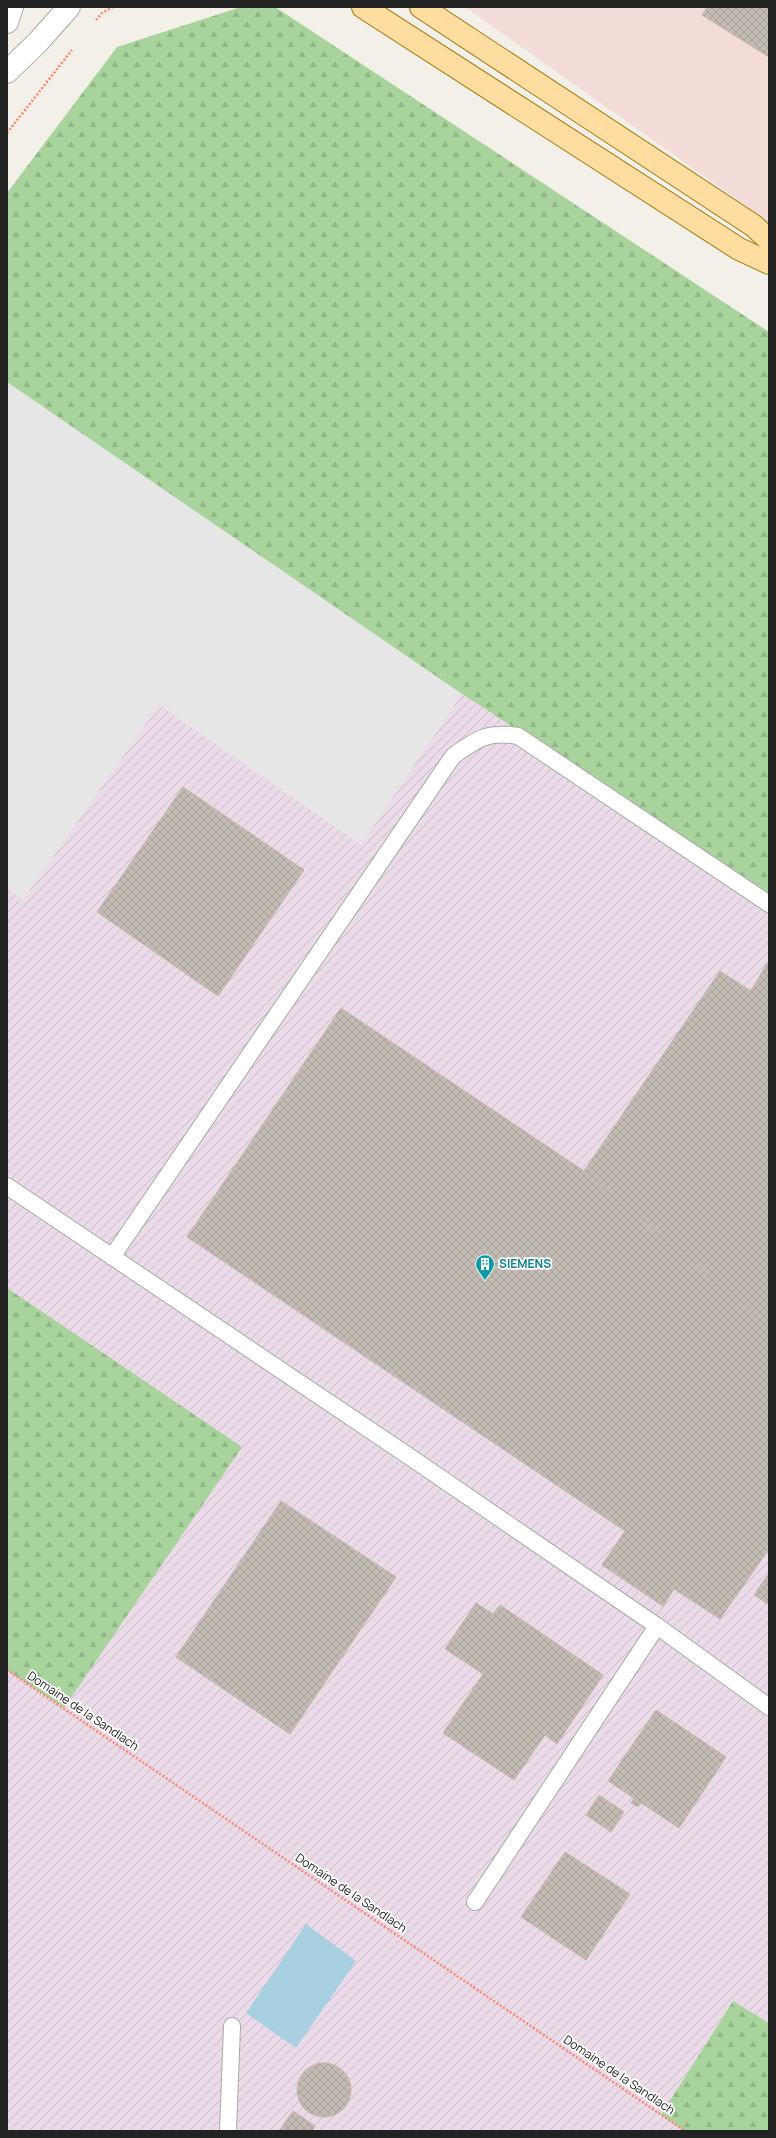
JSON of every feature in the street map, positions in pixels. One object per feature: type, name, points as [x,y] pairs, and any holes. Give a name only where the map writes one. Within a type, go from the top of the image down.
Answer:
[{"type":"main road","points":[[363,7],[739,249],[769,263]]},
{"type":"main road","points":[[421,7],[754,226],[769,240]]},
{"type":"street","points":[[7,22],[12,7]]},
{"type":"street","points":[[7,72],[38,42],[69,7]]},
{"type":"lane","points":[[112,1257],[453,756],[477,739],[501,733],[518,736],[769,904]]},
{"type":"lane","points":[[7,1186],[410,1457],[657,1626],[769,1707]]},
{"type":"lane","points":[[475,1902],[657,1626]]},
{"type":"lane","points":[[228,2131],[232,2026]]},
{"type":"path","points":[[92,25],[102,12],[113,7]]},
{"type":"path","points":[[7,133],[73,49]]},
{"type":"path","name":"Domaine de la Sandlach","points":[[7,1670],[685,2131]]},
{"type":"shaded area","points":[[465,7],[769,7],[769,222]]},
{"type":"shaded area","points":[[7,382],[462,694],[361,845],[159,705],[23,900],[7,889]]},
{"type":"shaded area","points":[[7,388],[462,694],[769,893],[769,2023],[733,2001],[661,2115],[685,2131],[7,2131]]},
{"type":"green space","points":[[241,7],[275,7],[769,332],[769,893],[462,694],[7,388],[7,193],[117,47]]},
{"type":"green space","points":[[7,1288],[242,1447],[64,1708],[7,1670]]},
{"type":"green space","points":[[733,2001],[769,2023],[769,2131],[685,2131],[661,2115]]},
{"type":"water","points":[[306,1924],[356,1961],[296,2048],[246,2013]]},
{"type":"building","points":[[707,7],[769,7],[769,57],[702,15]]},
{"type":"building","points":[[183,787],[304,870],[218,996],[97,912]]},
{"type":"building","points":[[769,960],[769,1326],[584,1171],[720,971],[751,991]]},
{"type":"building","name":"SIEMENS","points":[[341,1008],[584,1171],[769,1326],[769,1549],[720,1619],[674,1589],[663,1606],[602,1565],[625,1531],[187,1237]]},
{"type":"building","points":[[281,1501],[396,1577],[290,1734],[176,1657]]},
{"type":"building","points":[[769,1573],[769,1605],[754,1595]]},
{"type":"building","points":[[476,1603],[493,1614],[500,1605],[603,1675],[557,1744],[545,1735],[514,1780],[443,1733],[483,1674],[445,1649]]},
{"type":"building","points":[[656,1710],[726,1757],[679,1828],[608,1781]]},
{"type":"building","points":[[599,1795],[624,1812],[611,1832],[586,1815]]},
{"type":"building","points":[[634,1798],[641,1803],[638,1807],[631,1803]]},
{"type":"building","points":[[565,1852],[630,1894],[586,1960],[521,1917]]},
{"type":"building","points":[[324,2063],[334,2065],[343,2071],[349,2080],[351,2090],[349,2100],[343,2109],[334,2115],[324,2117],[314,2115],[305,2109],[299,2100],[297,2090],[299,2080],[305,2071],[314,2065]]},
{"type":"building","points":[[293,2111],[315,2126],[312,2131],[279,2131]]},
{"type":"place","name":"SIEMENS","points":[[485,1281]]}]
